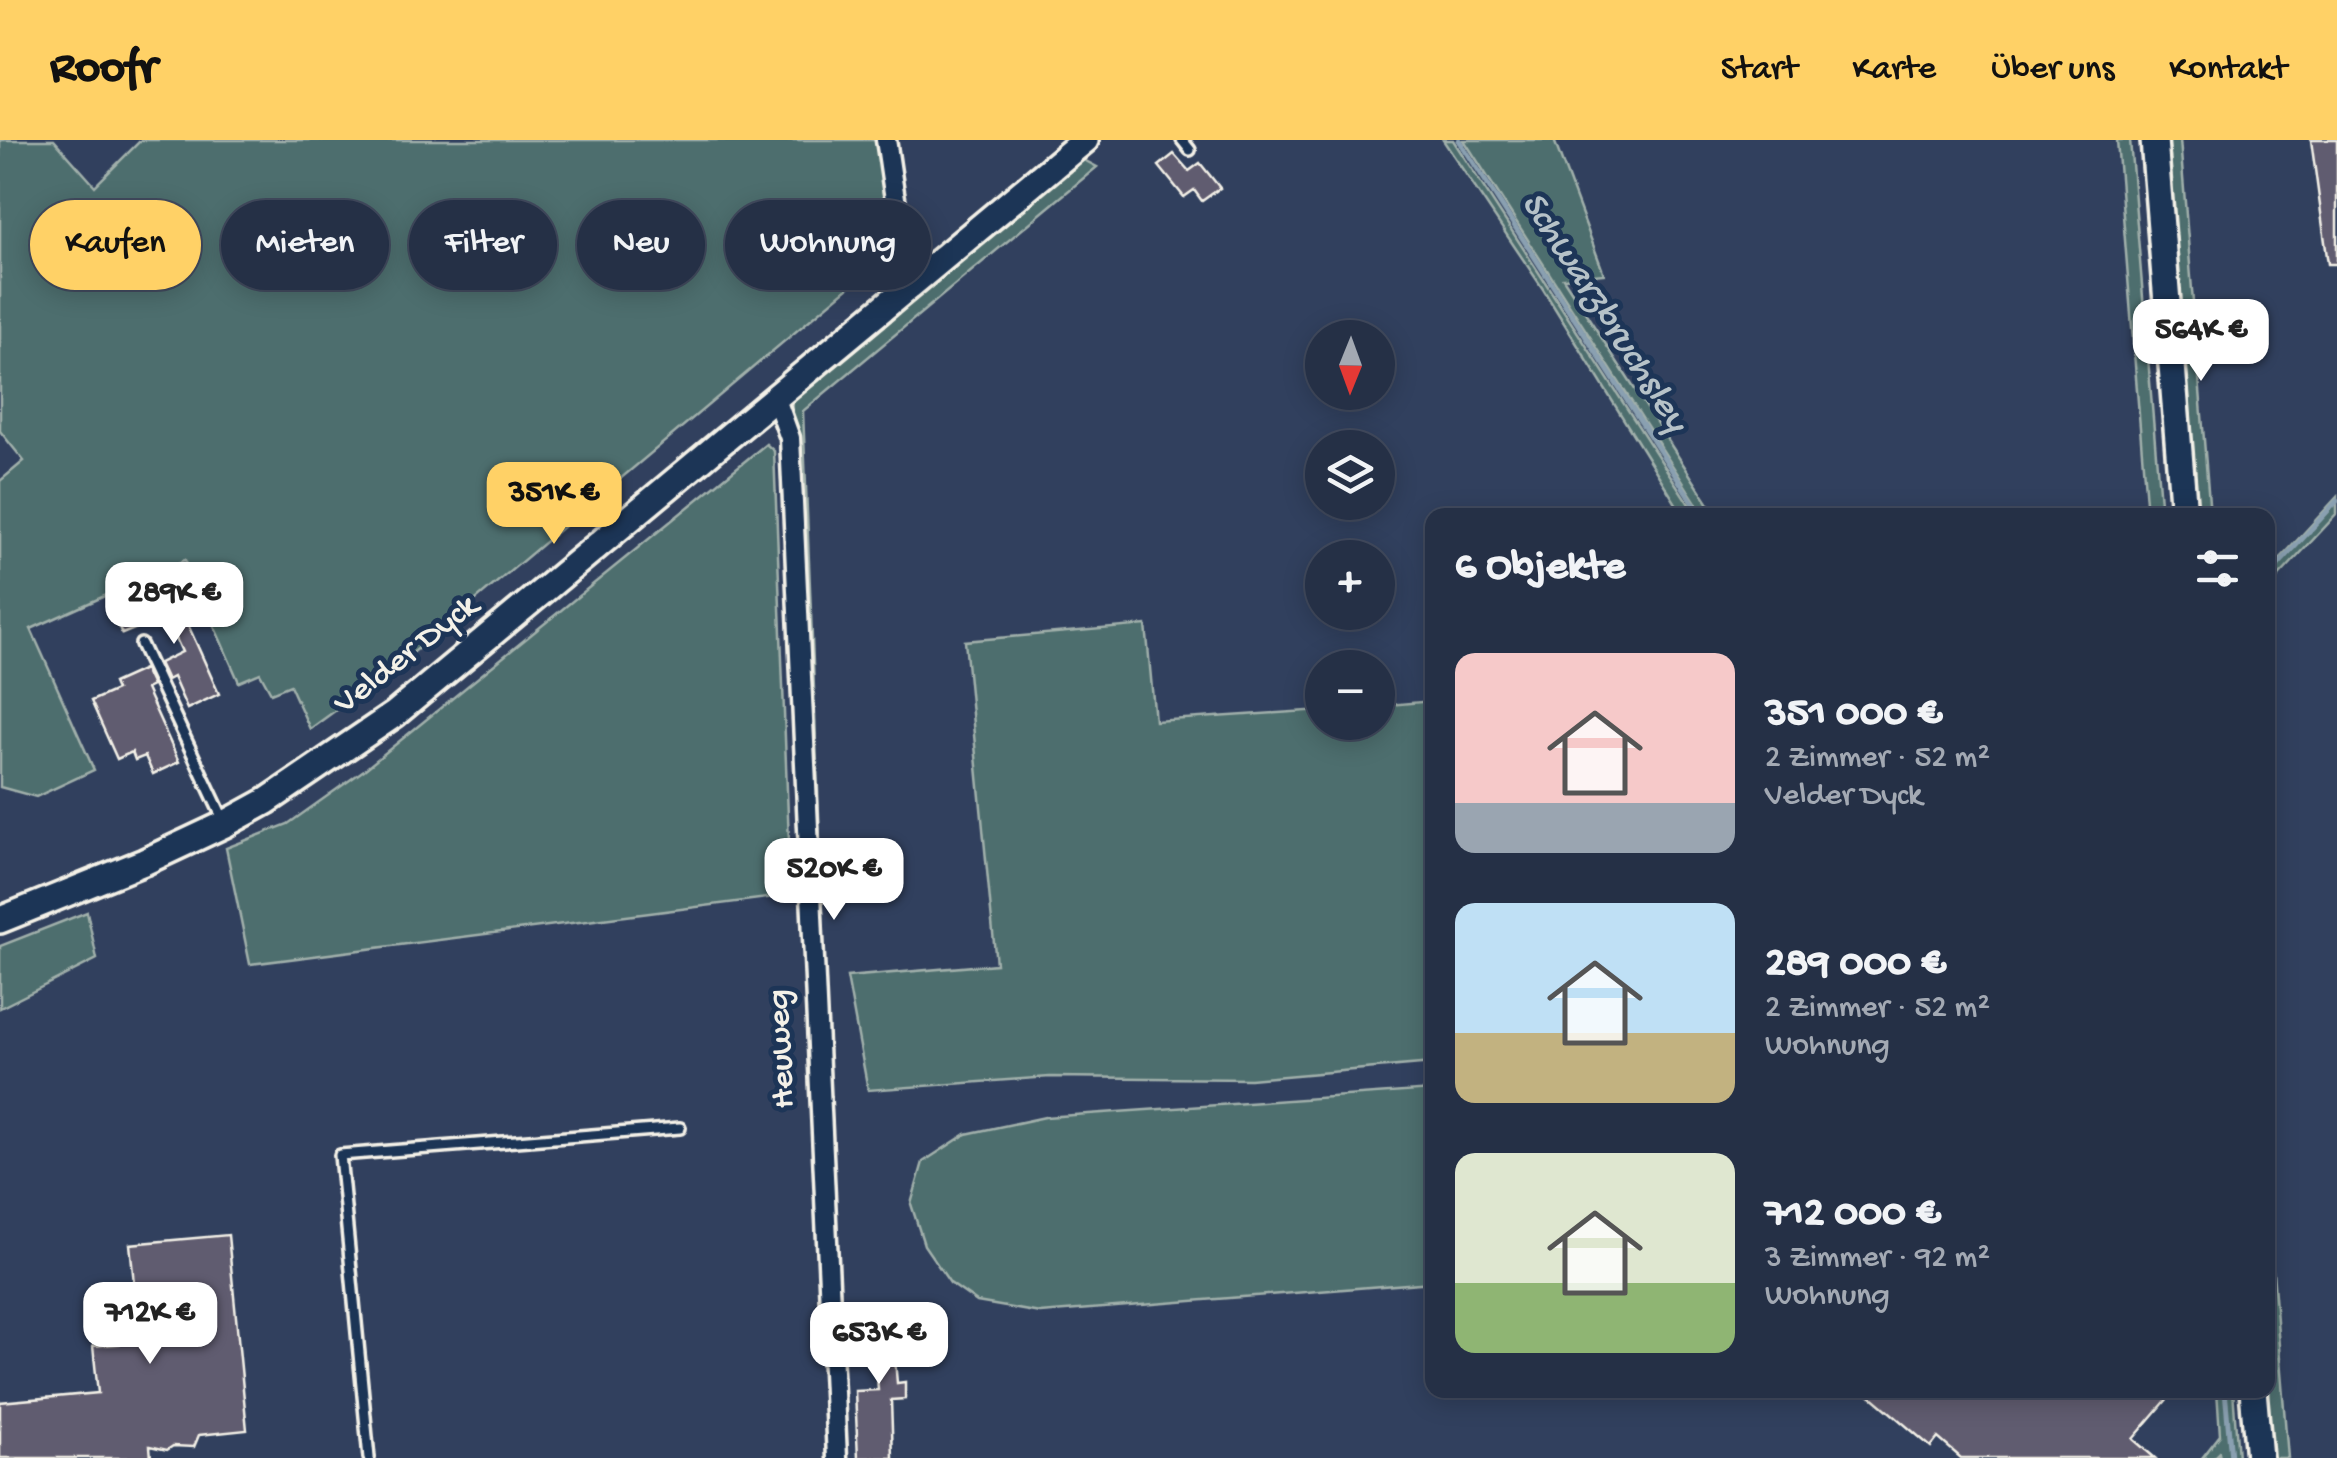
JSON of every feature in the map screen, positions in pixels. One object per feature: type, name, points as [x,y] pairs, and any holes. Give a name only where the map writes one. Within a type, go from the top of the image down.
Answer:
[{"type":"main road","name":"Velder Dyck","points":[[931,270],[1085,140]]},
{"type":"main road","points":[[2154,140],[2183,508]]},
{"type":"main road","name":"Velder Dyck","points":[[0,920],[144,862],[225,824],[395,714],[907,290]]},
{"type":"main road","points":[[2254,1398],[2258,1458]]},
{"type":"street","points":[[886,140],[897,200]]},
{"type":"street","name":"Heuweg","points":[[776,399],[790,438],[836,1458]]},
{"type":"lane","points":[[1182,140],[1190,150]]},
{"type":"lane","points":[[141,644],[225,824]]},
{"type":"lane","points":[[369,1458],[340,1156],[680,1128]]},
{"type":"green space","points":[[0,140],[54,140],[95,186],[141,140],[879,140],[890,200],[725,200],[725,290],[845,290],[402,662],[310,729],[290,685],[271,693],[260,673],[239,682],[185,560],[31,629],[94,770],[36,797],[0,787],[0,481],[24,461],[0,431]]},
{"type":"green space","points":[[1443,140],[1453,140],[1691,508],[1679,508],[1543,289]]},
{"type":"green space","points":[[1464,140],[1554,140],[1604,274],[1563,278],[1711,508],[1700,508]]},
{"type":"green space","points":[[2117,140],[2130,140],[2160,508],[2146,508]]},
{"type":"green space","points":[[2163,140],[2180,140],[2209,508],[2193,508]]},
{"type":"green space","points":[[1082,159],[1097,167],[803,411],[827,1093],[791,409],[794,399],[925,290],[931,290],[931,285]]},
{"type":"green space","points":[[766,444],[774,451],[791,895],[250,964],[226,848],[288,824],[364,770]]},
{"type":"green space","points":[[2337,497],[2337,514],[2275,580],[2275,564]]},
{"type":"green space","points":[[1146,625],[1155,721],[1305,711],[1305,740],[1395,740],[1395,704],[1425,702],[1425,1064],[1250,1079],[1050,1077],[868,1090],[847,977],[996,964],[965,641]]},
{"type":"green space","points":[[87,912],[97,959],[0,1008],[0,946]]},
{"type":"green space","points":[[1425,1090],[1425,1283],[1040,1313],[977,1302],[950,1283],[924,1245],[911,1204],[923,1162],[966,1134],[1045,1117]]},
{"type":"green space","points":[[2275,1296],[2288,1458],[2271,1458],[2266,1398],[2275,1398]]},
{"type":"green space","points":[[2218,1398],[2234,1398],[2238,1458],[2220,1458],[2219,1453],[2214,1458],[2202,1458],[2220,1435]]},
{"type":"building","points":[[2311,140],[2337,140],[2337,264],[2328,264]]},
{"type":"building","points":[[1174,154],[1189,171],[1200,163],[1220,188],[1202,201],[1194,190],[1184,197],[1159,166]]},
{"type":"building","points":[[172,589],[219,694],[187,709],[173,677],[167,680],[159,663],[182,652],[166,616],[122,634],[114,615]]},
{"type":"building","points":[[144,669],[152,686],[146,689],[179,762],[153,774],[145,756],[135,760],[132,752],[117,759],[91,701],[116,690],[113,683]]},
{"type":"building","points":[[228,1235],[247,1430],[199,1435],[194,1447],[173,1446],[167,1450],[150,1446],[151,1458],[0,1458],[0,1402],[98,1393],[93,1346],[140,1342],[130,1244]]},
{"type":"building","points":[[891,1308],[900,1335],[893,1336],[897,1383],[905,1382],[905,1399],[891,1400],[893,1458],[858,1458],[855,1391],[878,1390],[875,1352],[861,1353],[859,1338],[866,1338],[864,1310]]},
{"type":"building","points":[[1873,1398],[2168,1398],[2133,1439],[2155,1458],[1961,1458],[1938,1438],[1931,1447]]},
{"type":"waterway","name":"Schwarzbruchsley","points":[[1459,140],[1696,508]]},
{"type":"waterway","points":[[2275,568],[2337,501]]},
{"type":"waterway","name":"Schwarzbruchsley","points":[[2226,1398],[2231,1458]]}]
